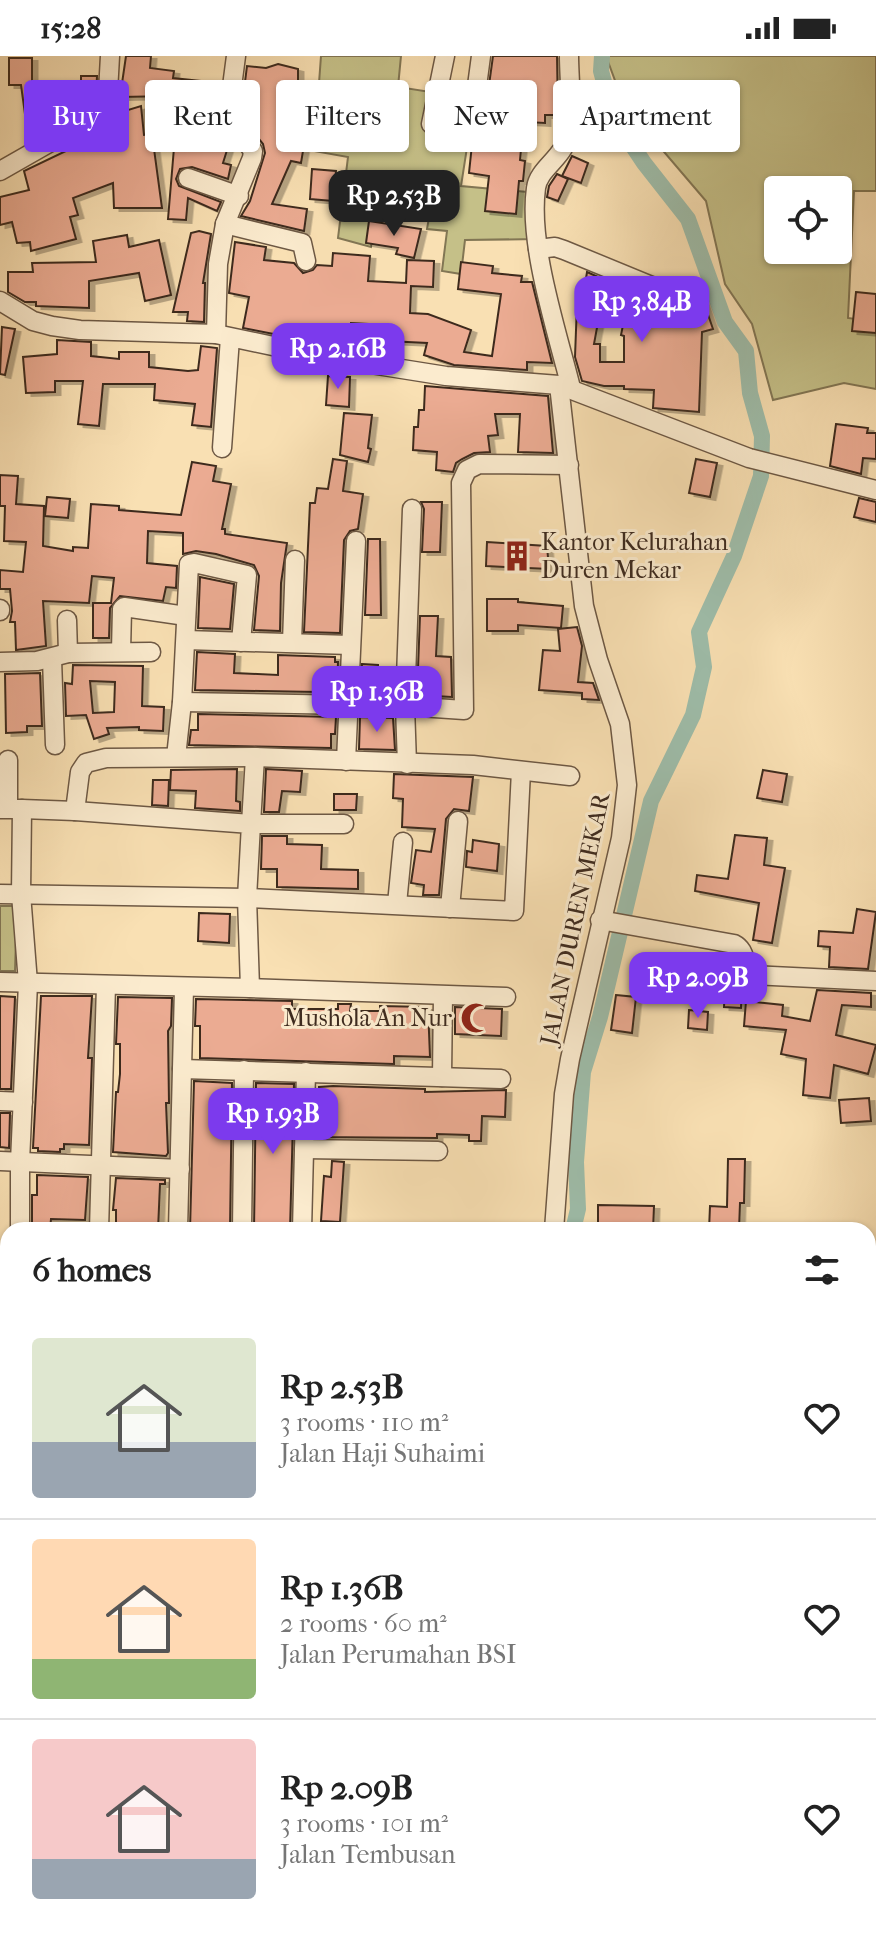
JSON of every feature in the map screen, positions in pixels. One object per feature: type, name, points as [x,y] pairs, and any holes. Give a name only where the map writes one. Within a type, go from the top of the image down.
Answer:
[{"type":"street","points":[[0,171],[107,110],[110,56]]},
{"type":"street","points":[[222,448],[223,336],[218,264],[225,224],[239,196],[253,151],[228,117],[236,56]]},
{"type":"street","points":[[440,80],[445,56]]},
{"type":"street","points":[[478,80],[481,56]]},
{"type":"street","name":"JALAN DUREN MEKAR","points":[[555,1222],[564,1094],[615,924],[627,785],[620,724],[584,606],[569,465],[565,387],[533,215],[536,183],[567,137],[569,56]]},
{"type":"street","points":[[188,178],[239,196]]},
{"type":"street","points":[[225,224],[302,243],[306,261]]},
{"type":"street","points":[[538,249],[555,247],[654,287]]},
{"type":"street","points":[[0,301],[33,321],[52,326],[223,336],[320,356],[446,376],[565,387],[749,458],[876,490]]},
{"type":"street","points":[[182,702],[348,704],[464,710],[461,483],[467,470],[479,464],[569,465]]},
{"type":"street","points":[[407,764],[405,706],[412,509]]},
{"type":"street","points":[[346,761],[356,541]]},
{"type":"street","points":[[292,642],[295,560]]},
{"type":"street","points":[[176,757],[189,564],[247,575],[241,642]]},
{"type":"street","points":[[121,651],[124,607],[186,616]]},
{"type":"street","points":[[55,745],[60,656],[67,620]]},
{"type":"street","points":[[186,640],[350,645]]},
{"type":"street","points":[[0,662],[22,663],[121,651],[151,652]]},
{"type":"street","points":[[250,988],[247,898],[255,757]]},
{"type":"street","points":[[75,811],[80,772],[86,763],[106,758],[255,757],[473,765],[570,776]]},
{"type":"street","points":[[0,1214],[20,1222],[28,983],[8,760]]},
{"type":"street","points":[[0,894],[247,898],[514,911],[521,771]]},
{"type":"street","points":[[10,809],[251,824],[344,824]]},
{"type":"street","points":[[450,908],[458,821]]},
{"type":"street","points":[[397,904],[403,842]]},
{"type":"street","points":[[615,924],[734,944],[743,952],[747,969],[754,975],[873,976]]},
{"type":"street","points":[[0,982],[506,997]]},
{"type":"street","points":[[99,1222],[106,985]]},
{"type":"street","points":[[178,1222],[184,988]]},
{"type":"street","points":[[442,1077],[443,996]]},
{"type":"street","points":[[182,1069],[501,1079]]},
{"type":"street","points":[[242,1222],[244,1070]]},
{"type":"street","points":[[302,1222],[306,1072]]},
{"type":"street","points":[[0,1101],[23,1102]]},
{"type":"street","points":[[304,1149],[438,1151]]},
{"type":"street","points":[[0,1161],[180,1169]]},
{"type":"shaded area","points":[[321,56],[401,56],[399,80],[319,80]]},
{"type":"shaded area","points":[[606,56],[876,56],[876,191],[854,191],[852,233],[852,176],[764,176],[764,264],[851,264],[848,318],[876,322],[876,389],[844,383],[773,400],[752,324],[725,284],[706,201],[664,152],[740,152],[740,80],[615,80]]},
{"type":"shaded area","points":[[409,89],[425,91],[425,152],[466,152],[461,186],[539,193],[537,239],[465,240],[461,274],[442,271],[447,231],[427,229],[431,206],[376,196],[371,247],[338,238],[348,157],[320,152],[409,152]]},
{"type":"shaded area","points":[[0,906],[17,906],[15,971],[0,971]]},
{"type":"building","points":[[126,56],[151,56],[150,68],[174,71],[173,78],[191,80],[145,80],[145,97],[129,97],[129,80],[122,80]]},
{"type":"building","points":[[493,56],[557,56],[553,115],[545,115],[545,123],[537,123],[537,80],[490,80]]},
{"type":"building","points":[[9,58],[32,58],[32,80],[24,80],[24,107],[21,85],[9,85]]},
{"type":"building","points":[[278,64],[298,69],[298,80],[276,80],[276,152],[303,152],[301,163],[291,161],[272,204],[307,209],[304,231],[241,216],[250,201],[265,153],[260,140],[260,80],[245,80],[247,66],[266,68]]},
{"type":"building","points":[[81,76],[97,76],[97,80],[81,80]]},
{"type":"building","points":[[141,106],[145,152],[154,152],[162,208],[114,208],[113,183],[73,198],[78,215],[70,217],[76,239],[31,251],[30,242],[17,243],[12,222],[0,225],[0,197],[29,190],[24,171],[64,152],[129,152],[129,110]]},
{"type":"building","points":[[174,152],[226,152],[223,163],[231,165],[228,179],[192,167],[180,169],[176,179],[179,186],[221,202],[217,211],[188,198],[186,220],[168,219]]},
{"type":"building","points":[[471,152],[521,152],[520,160],[525,161],[523,181],[519,181],[516,214],[485,211],[489,176],[469,173]]},
{"type":"building","points":[[572,156],[588,163],[581,183],[562,176]]},
{"type":"building","points":[[312,169],[336,171],[333,201],[310,199]]},
{"type":"building","points":[[557,174],[568,179],[558,201],[547,197],[549,186]]},
{"type":"building","points":[[369,221],[421,229],[414,258],[396,254],[398,248],[366,243]]},
{"type":"building","points":[[191,233],[211,234],[203,283],[204,322],[187,321],[188,312],[173,312]]},
{"type":"building","points":[[127,235],[129,247],[159,240],[171,295],[145,301],[139,273],[89,281],[89,308],[36,306],[36,302],[25,302],[8,292],[8,272],[33,272],[32,263],[96,262],[93,241]]},
{"type":"building","points":[[235,242],[266,247],[264,260],[294,263],[303,273],[317,265],[332,266],[333,253],[370,256],[368,281],[406,283],[407,260],[434,261],[433,287],[411,286],[410,313],[428,314],[471,330],[464,352],[492,356],[501,294],[458,289],[461,262],[493,266],[492,273],[522,276],[521,282],[532,282],[552,363],[527,362],[527,370],[454,365],[424,355],[427,343],[387,341],[387,325],[351,323],[350,338],[341,337],[340,347],[243,328],[249,297],[229,293]]},
{"type":"building","points":[[587,272],[605,280],[604,291],[683,303],[702,297],[713,329],[702,332],[699,412],[653,408],[654,390],[624,389],[624,386],[582,381],[575,357],[577,304],[582,305]],"holes":[[[601,306],[626,310],[621,335],[624,336],[624,362],[600,362],[600,344],[594,344]]]},
{"type":"building","points":[[856,292],[876,294],[876,333],[852,331]]},
{"type":"building","points":[[2,327],[15,329],[5,375],[0,374]]},
{"type":"building","points":[[57,340],[91,342],[91,356],[119,359],[119,352],[149,352],[149,367],[188,371],[198,370],[201,346],[217,348],[211,427],[192,425],[195,404],[154,400],[155,384],[103,384],[99,426],[78,424],[83,381],[55,381],[55,392],[26,393],[23,357],[57,354]]},
{"type":"building","points":[[328,376],[350,377],[349,407],[326,405]]},
{"type":"building","points":[[425,386],[548,396],[553,453],[518,452],[520,414],[495,414],[498,435],[488,436],[490,452],[474,453],[462,459],[456,463],[453,472],[436,470],[437,452],[413,450],[414,427],[418,427],[419,410],[424,410]]},
{"type":"building","points":[[344,413],[372,415],[368,462],[340,455]]},
{"type":"building","points":[[836,424],[868,428],[867,433],[876,433],[876,459],[863,458],[861,474],[830,466]]},
{"type":"building","points":[[333,459],[347,461],[343,491],[363,494],[358,529],[350,531],[344,540],[340,633],[304,632],[310,503],[315,503],[317,488],[328,489]]},
{"type":"building","points":[[696,459],[717,463],[710,497],[689,493]]},
{"type":"building","points":[[192,462],[216,466],[213,481],[231,484],[222,529],[225,529],[225,534],[287,543],[281,583],[280,631],[254,630],[259,576],[254,565],[216,554],[196,551],[183,554],[183,533],[148,531],[147,563],[177,566],[176,588],[166,587],[163,601],[120,596],[110,608],[109,638],[93,638],[93,603],[111,603],[114,578],[92,576],[89,603],[43,601],[46,646],[16,650],[15,622],[10,622],[10,589],[0,589],[0,570],[23,572],[26,542],[4,541],[5,506],[0,506],[0,475],[18,476],[16,504],[44,506],[43,546],[73,551],[73,547],[88,548],[91,504],[119,506],[119,510],[181,515]]},
{"type":"building","points":[[47,497],[70,499],[68,518],[45,516]]},
{"type":"building","points":[[859,498],[876,502],[876,522],[854,517]]},
{"type":"building","points":[[421,502],[442,502],[440,552],[422,552],[424,509]]},
{"type":"building","points":[[368,539],[380,539],[381,615],[365,615]]},
{"type":"building","name":"Kantor Kelurahan Duren Mekar","points":[[487,542],[547,546],[549,569],[486,566]]},
{"type":"building","points":[[200,577],[234,584],[230,629],[198,628]]},
{"type":"building","points":[[487,599],[518,599],[518,602],[563,606],[561,628],[518,625],[518,631],[487,631]]},
{"type":"building","points":[[420,616],[438,616],[436,656],[451,657],[452,697],[417,695]]},
{"type":"building","points":[[577,627],[582,646],[578,682],[593,683],[599,700],[582,699],[582,693],[539,690],[543,650],[560,651],[558,629]]},
{"type":"building","points":[[197,652],[235,654],[234,673],[278,675],[278,655],[335,657],[335,662],[338,662],[337,687],[318,686],[318,692],[195,690]]},
{"type":"building","points":[[362,664],[378,665],[378,678],[394,678],[393,694],[361,693]]},
{"type":"building","points":[[73,665],[143,666],[142,706],[164,707],[163,731],[139,730],[139,727],[107,728],[109,734],[94,739],[86,715],[66,716],[65,683],[72,684]],"holes":[[[90,681],[115,682],[114,712],[93,713]]]},
{"type":"building","points":[[40,673],[42,726],[27,726],[27,732],[6,733],[5,674]]},
{"type":"building","points":[[198,714],[336,717],[335,734],[331,734],[331,748],[189,745],[191,730],[198,730]]},
{"type":"building","points":[[360,717],[393,718],[395,750],[359,749]]},
{"type":"building","points":[[237,769],[236,801],[240,802],[240,811],[195,808],[196,791],[170,790],[171,770]]},
{"type":"building","points":[[266,769],[302,771],[300,792],[282,791],[279,812],[264,812]]},
{"type":"building","points":[[763,770],[787,774],[782,802],[757,798]]},
{"type":"building","points":[[394,774],[473,777],[469,811],[454,809],[446,819],[439,895],[423,895],[424,885],[411,883],[416,850],[431,852],[435,829],[402,827],[403,799],[393,798]]},
{"type":"building","points":[[153,780],[169,780],[168,806],[152,805]]},
{"type":"building","points":[[334,794],[357,794],[356,810],[334,810]]},
{"type":"building","points":[[735,835],[767,838],[764,865],[785,868],[772,943],[753,940],[759,903],[695,891],[697,875],[728,879]]},
{"type":"building","points":[[262,836],[287,836],[287,844],[322,845],[321,869],[358,870],[358,889],[277,887],[277,869],[261,869]]},
{"type":"building","points":[[473,840],[499,844],[497,871],[466,867],[467,851],[472,852]]},
{"type":"building","points":[[857,909],[876,912],[868,969],[829,967],[830,947],[818,946],[819,931],[853,933]]},
{"type":"building","points":[[199,913],[230,914],[229,943],[198,941]]},
{"type":"building","points":[[725,982],[742,982],[741,1008],[724,1007]]},
{"type":"building","points":[[817,990],[871,993],[871,1007],[842,1005],[836,1035],[876,1045],[868,1074],[834,1065],[830,1098],[803,1095],[806,1059],[781,1054],[786,1030],[744,1026],[746,1001],[783,1005],[782,1016],[810,1021]]},
{"type":"building","points":[[616,995],[636,997],[632,1033],[611,1030]]},
{"type":"building","points":[[0,996],[15,997],[11,1089],[0,1089]]},
{"type":"building","points":[[41,996],[92,996],[88,1058],[92,1058],[89,1145],[64,1144],[60,1152],[33,1148]]},
{"type":"building","points":[[118,997],[172,998],[168,1031],[166,1156],[113,1152],[120,1074],[120,1044],[116,1044]]},
{"type":"building","points":[[196,999],[292,1001],[292,1009],[338,1009],[338,1004],[351,1004],[350,1011],[380,1011],[380,1006],[428,1007],[430,1057],[394,1056],[394,1064],[200,1058],[200,1026],[195,1026]]},
{"type":"building","name":"Mushola An Nur","points":[[455,1007],[502,1009],[501,1036],[455,1034]]},
{"type":"building","points":[[689,1010],[708,1012],[707,1030],[688,1028]]},
{"type":"building","points":[[194,1081],[232,1083],[230,1222],[190,1222]]},
{"type":"building","points":[[256,1083],[294,1084],[290,1222],[254,1222]]},
{"type":"building","points":[[319,1087],[425,1089],[425,1092],[506,1090],[505,1117],[482,1116],[481,1141],[469,1141],[469,1135],[437,1134],[437,1138],[316,1137],[317,1126],[332,1126],[333,1101],[319,1101]]},
{"type":"building","points":[[869,1098],[871,1121],[841,1123],[839,1100]]},
{"type":"building","points":[[0,1113],[10,1113],[9,1148],[0,1147]]},
{"type":"building","points":[[728,1159],[745,1159],[744,1203],[740,1203],[739,1222],[709,1222],[710,1206],[727,1207]]},
{"type":"building","points":[[332,1161],[344,1162],[340,1222],[321,1221],[324,1176],[331,1177]]},
{"type":"building","points":[[37,1175],[88,1177],[85,1220],[32,1222],[32,1195],[37,1195]]},
{"type":"building","points":[[116,1178],[165,1180],[165,1184],[160,1184],[158,1222],[116,1222],[116,1210],[113,1210]]},
{"type":"building","points":[[598,1205],[654,1206],[653,1222],[598,1222]]},
{"type":"waterway","points":[[575,1222],[583,1072],[600,1017],[651,801],[693,715],[704,667],[699,632],[734,556],[761,476],[762,436],[750,393],[746,351],[725,322],[688,219],[614,118],[601,71],[602,56]]},
{"type":"place","name":"Kantor Kelurahan Duren Mekar","points":[[517,556]]},
{"type":"place","name":"Mushola An Nur","points":[[476,1018]]}]
